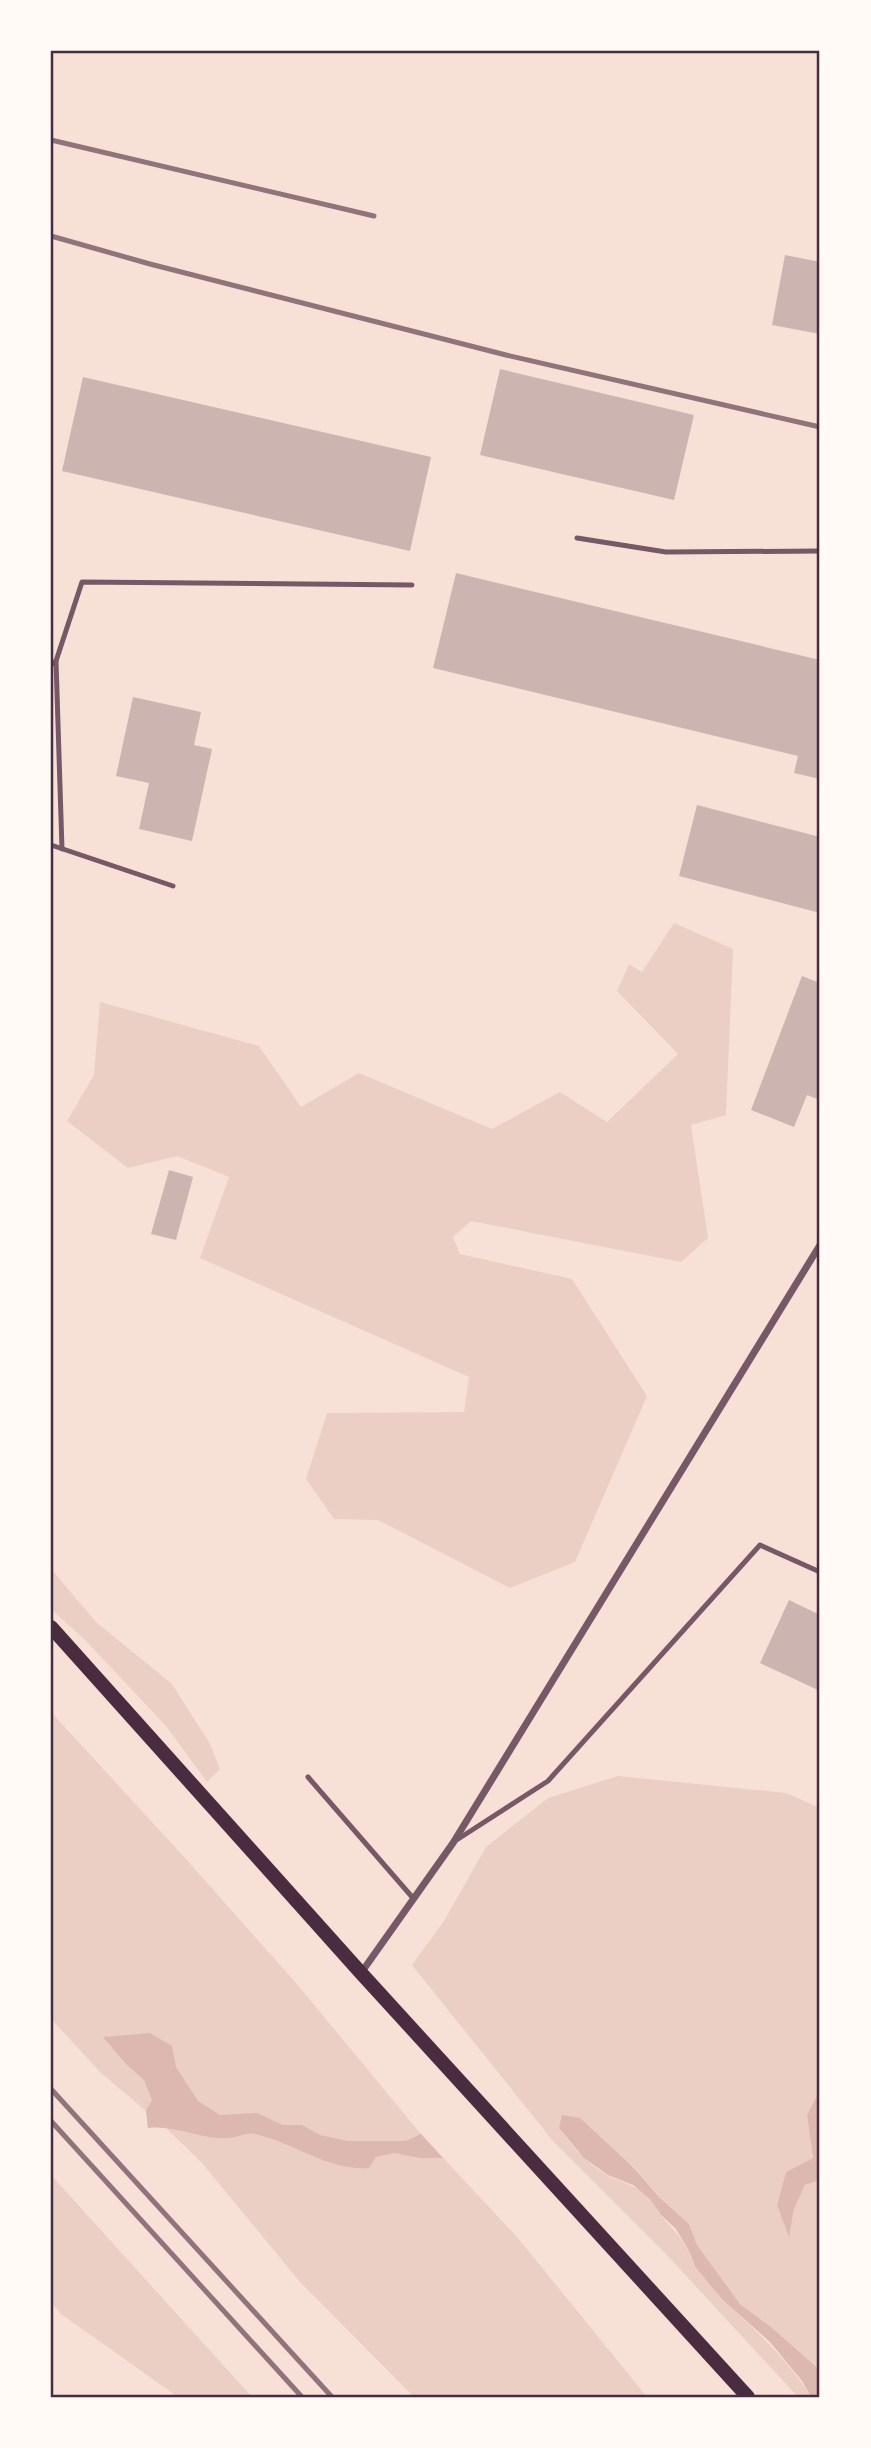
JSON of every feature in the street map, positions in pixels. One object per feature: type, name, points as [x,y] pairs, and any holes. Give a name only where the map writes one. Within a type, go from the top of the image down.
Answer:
[{"type":"main road","points":[[51,1627],[361,1973],[748,2397]]},
{"type":"street","points":[[361,1973],[453,1843],[820,1245]]},
{"type":"lane","points":[[577,538],[666,552],[820,551]]},
{"type":"lane","points":[[62,849],[54,663],[82,582],[412,585]]},
{"type":"lane","points":[[51,845],[173,886]]},
{"type":"lane","points":[[453,1843],[548,1781],[760,1545],[820,1572]]},
{"type":"lane","points":[[308,1777],[413,1898]]},
{"type":"shaded area","points":[[674,923],[733,949],[726,1115],[691,1125],[708,1238],[681,1262],[471,1221],[453,1237],[460,1254],[572,1279],[647,1396],[575,1562],[510,1588],[378,1520],[334,1519],[306,1479],[327,1413],[464,1412],[469,1377],[200,1258],[229,1177],[177,1156],[128,1168],[67,1121],[94,1075],[100,1002],[259,1046],[301,1107],[359,1073],[492,1129],[560,1092],[607,1122],[678,1054],[617,991],[629,964],[642,972]]},
{"type":"shaded area","points":[[51,1569],[96,1622],[172,1684],[210,1744],[220,1769],[207,1782],[166,1726],[86,1641],[51,1609]]},
{"type":"shaded area","points":[[51,1712],[296,1983],[421,2134],[518,2238],[647,2397],[414,2397],[300,2282],[202,2163],[164,2126],[148,2128],[146,2111],[101,2073],[51,2019]]},
{"type":"shaded area","points":[[618,1776],[786,1793],[820,1808],[820,2090],[807,2115],[813,2158],[786,2172],[777,2205],[789,2236],[794,2209],[805,2185],[820,2180],[820,2370],[740,2304],[697,2245],[689,2224],[658,2196],[635,2168],[612,2149],[559,2128],[575,2149],[594,2167],[636,2188],[651,2199],[659,2213],[683,2241],[701,2274],[773,2348],[811,2397],[798,2397],[665,2253],[553,2141],[412,1965],[444,1921],[486,1847],[548,1798]]},
{"type":"shaded area","points":[[150,2033],[172,2046],[176,2067],[198,2101],[220,2115],[257,2113],[283,2125],[302,2125],[320,2135],[347,2141],[406,2141],[421,2134],[443,2158],[420,2158],[394,2153],[376,2157],[369,2168],[354,2168],[325,2161],[255,2134],[219,2138],[148,2128],[146,2111],[152,2100],[144,2080],[103,2037]]},
{"type":"shaded area","points":[[820,2090],[820,2180],[805,2185],[794,2209],[789,2237],[777,2205],[786,2172],[813,2158],[807,2115]]},
{"type":"shaded area","points":[[562,2115],[580,2118],[689,2224],[697,2245],[740,2304],[820,2370],[820,2397],[811,2397],[802,2381],[770,2342],[722,2299],[696,2268],[676,2229],[661,2215],[650,2199],[633,2185],[608,2175],[584,2158],[559,2128]]},
{"type":"shaded area","points":[[51,2175],[252,2397],[178,2397],[61,2314],[51,2302]]},
{"type":"building","points":[[785,255],[820,262],[820,334],[772,325]]},
{"type":"building","points":[[500,369],[694,415],[674,500],[480,455]]},
{"type":"building","points":[[83,377],[431,457],[410,551],[62,471]]},
{"type":"building","points":[[456,573],[820,660],[820,779],[794,773],[798,756],[433,668]]},
{"type":"building","points":[[133,697],[201,712],[194,745],[212,749],[192,841],[139,829],[149,783],[116,776]]},
{"type":"building","points":[[697,805],[820,837],[820,913],[679,876]]},
{"type":"building","points":[[802,976],[820,983],[820,1100],[807,1095],[794,1127],[751,1110]]},
{"type":"building","points":[[169,1170],[193,1177],[176,1240],[151,1234]]},
{"type":"building","points":[[789,1600],[820,1615],[820,1691],[760,1663]]},
{"type":"railway","points":[[51,140],[374,216]]},
{"type":"railway","points":[[51,236],[506,355],[820,427]]},
{"type":"railway","points":[[51,2089],[332,2397]]},
{"type":"railway","points":[[51,2121],[302,2397]]}]
